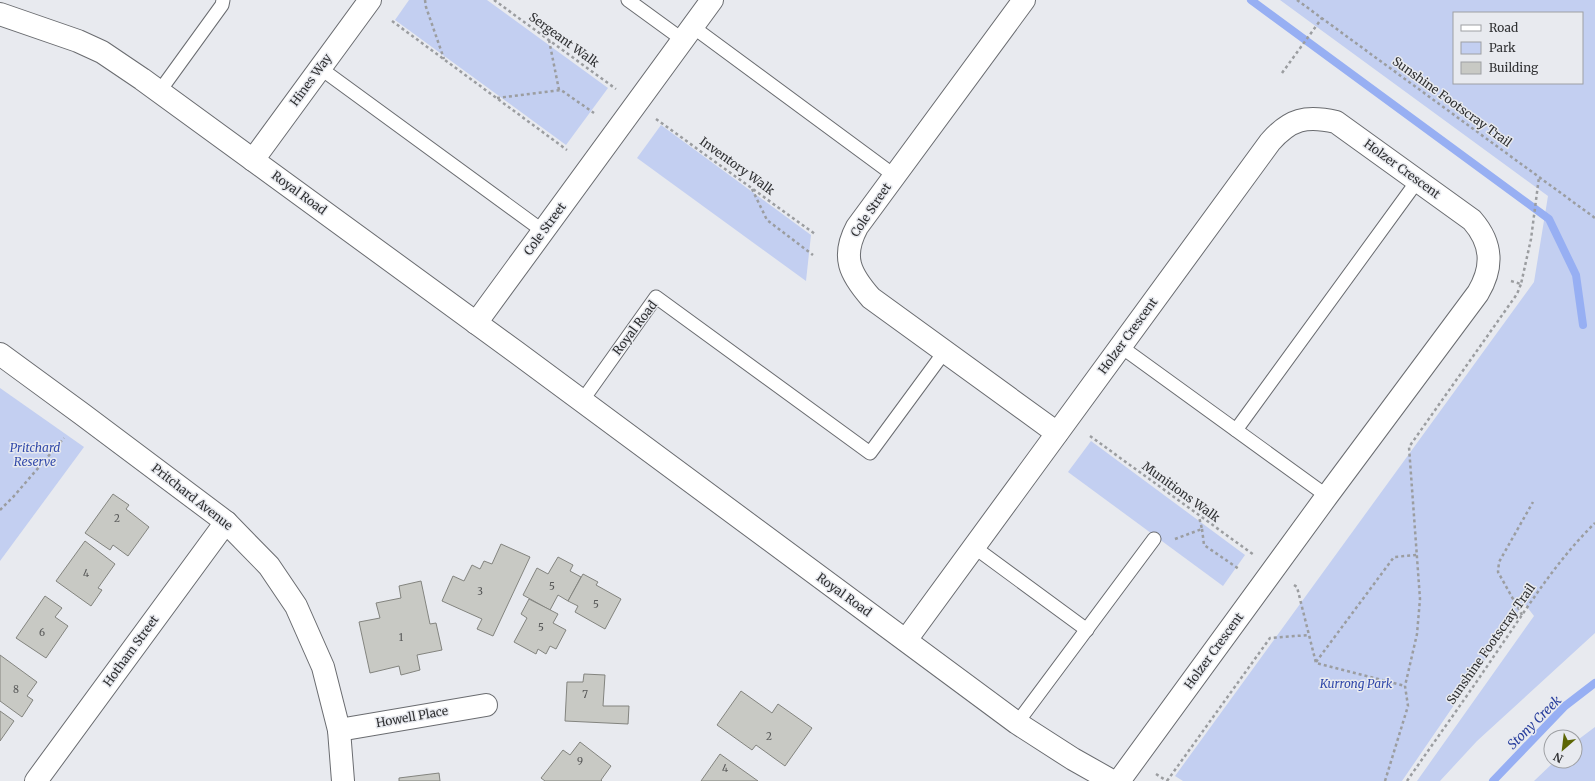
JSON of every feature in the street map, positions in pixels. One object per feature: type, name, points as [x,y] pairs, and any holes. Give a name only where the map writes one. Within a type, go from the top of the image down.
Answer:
[{"type":"street","name":"Hines Way","points":[[253,160],[370,0]]},
{"type":"street","name":"Cole Street","points":[[476,323],[712,0]]},
{"type":"street","name":"Cole Street","points":[[1024,0],[857,227],[851,238],[848,255],[852,272],[858,284],[871,298],[1057,432]]},
{"type":"street","name":"Royal Road","points":[[0,14],[78,41],[102,52],[476,323],[1017,723],[1073,759],[1112,781]]},
{"type":"street","name":"Holzer Crescent","points":[[906,640],[1270,142],[1280,131],[1292,122],[1321,118],[1336,122],[1472,220],[1480,229],[1486,240],[1489,265],[1487,274],[1478,293],[1327,496],[1120,781]]},
{"type":"street","name":"Pritchard Avenue","points":[[0,354],[226,522],[269,566],[296,606],[323,667],[339,730],[343,781]]},
{"type":"street","name":"Hotham Street","points":[[36,781],[226,522]]},
{"type":"street","name":"Howell Place","points":[[339,730],[486,705]]},
{"type":"lane","points":[[159,92],[222,5],[223,0]]},
{"type":"lane","points":[[628,0],[688,34],[895,176]]},
{"type":"lane","points":[[320,68],[543,232]]},
{"type":"lane","points":[[1236,430],[1418,180]]},
{"type":"lane","name":"Royal Road","points":[[582,401],[656,298],[870,453],[945,351]]},
{"type":"lane","points":[[1120,346],[1327,496]]},
{"type":"lane","points":[[1017,723],[1154,539]]},
{"type":"lane","points":[[974,547],[1086,630]]},
{"type":"path","points":[[425,0],[444,60]]},
{"type":"path","name":"Sergeant Walk","points":[[494,0],[619,91]]},
{"type":"path","name":"Sunshine Footscray Trail","points":[[1297,0],[1595,218]]},
{"type":"path","points":[[1282,73],[1322,18]]},
{"type":"path","points":[[392,21],[567,150]]},
{"type":"path","points":[[549,40],[559,90]]},
{"type":"path","points":[[497,98],[562,90],[594,113]]},
{"type":"path","name":"Inventory Walk","points":[[654,116],[815,234]]},
{"type":"path","points":[[1385,781],[1408,706],[1405,686],[1417,634],[1420,599],[1409,447],[1512,300],[1521,284],[1531,239],[1539,177]]},
{"type":"path","points":[[752,188],[767,220],[813,254]]},
{"type":"path","points":[[1509,280],[1521,284]]},
{"type":"path","name":"Munitions Walk","points":[[1090,436],[1256,558]]},
{"type":"path","points":[[0,510],[64,438]]},
{"type":"path","points":[[1522,615],[1498,572],[1499,562],[1533,502]]},
{"type":"path","points":[[1199,516],[1204,545],[1239,569]]},
{"type":"path","name":"Sunshine Footscray Trail","points":[[1407,781],[1565,555],[1595,523]]},
{"type":"path","points":[[1168,542],[1202,529]]},
{"type":"path","points":[[1316,663],[1394,557],[1417,555]]},
{"type":"path","points":[[1297,587],[1316,663]]},
{"type":"path","points":[[1158,774],[1167,781],[1270,638],[1309,635]]},
{"type":"path","points":[[1316,663],[1405,686]]},
{"type":"green space","points":[[409,0],[487,0],[608,88],[566,145],[395,20]]},
{"type":"green space","name":"Kurrong Park","points":[[1280,0],[1595,0],[1595,633],[1477,741],[1440,781],[1417,781],[1534,616],[1524,603],[1402,781],[1183,781],[1175,776],[1534,282],[1548,196]]},
{"type":"green space","points":[[661,125],[811,235],[806,281],[637,158]]},
{"type":"green space","name":"Pritchard Reserve","points":[[0,388],[84,447],[0,561]]},
{"type":"green space","points":[[1091,441],[1245,555],[1223,586],[1068,472]]},
{"type":"green space","points":[[1595,727],[1595,781],[1534,781],[1547,769],[1583,769],[1583,736]]},
{"type":"building","points":[[113,494],[129,505],[126,509],[149,527],[128,556],[113,545],[110,550],[85,533]]},
{"type":"building","points":[[85,541],[115,564],[98,588],[102,590],[91,606],[56,581]]},
{"type":"building","points":[[501,544],[530,557],[493,636],[477,629],[482,619],[442,601],[453,576],[464,581],[472,565],[480,569],[484,561],[492,564]]},
{"type":"building","points":[[558,557],[573,565],[570,571],[581,577],[568,601],[558,595],[550,610],[523,595],[537,568],[548,574]]},
{"type":"building","points":[[583,574],[598,582],[596,585],[621,599],[605,629],[575,612],[578,606],[568,601]]},
{"type":"building","points":[[421,581],[430,624],[436,623],[442,650],[417,655],[420,670],[401,675],[399,666],[370,673],[359,622],[380,618],[376,603],[401,598],[399,586]]},
{"type":"building","points":[[45,596],[62,608],[55,617],[68,626],[46,658],[16,638]]},
{"type":"building","points":[[529,599],[558,614],[553,623],[566,630],[556,649],[550,646],[546,654],[538,649],[536,654],[514,642],[527,618],[521,614]]},
{"type":"building","points":[[0,655],[37,682],[27,696],[33,700],[22,717],[0,701]]},
{"type":"building","points":[[584,674],[605,675],[603,706],[629,706],[628,724],[565,721],[567,682],[583,682]]},
{"type":"building","points":[[741,691],[772,713],[778,704],[812,728],[785,766],[756,745],[752,750],[717,725]]},
{"type":"building","points":[[0,711],[14,721],[0,741]]},
{"type":"building","points":[[580,742],[611,766],[601,780],[602,781],[545,781],[541,778],[563,750],[570,755]]},
{"type":"building","points":[[720,754],[758,781],[701,781]]},
{"type":"building","points":[[439,773],[440,781],[399,781],[399,778]]},
{"type":"waterway","points":[[1251,0],[1549,219],[1576,275],[1583,325]]},
{"type":"waterway","name":"Stony Creek","points":[[1493,781],[1565,706],[1595,683]]}]
